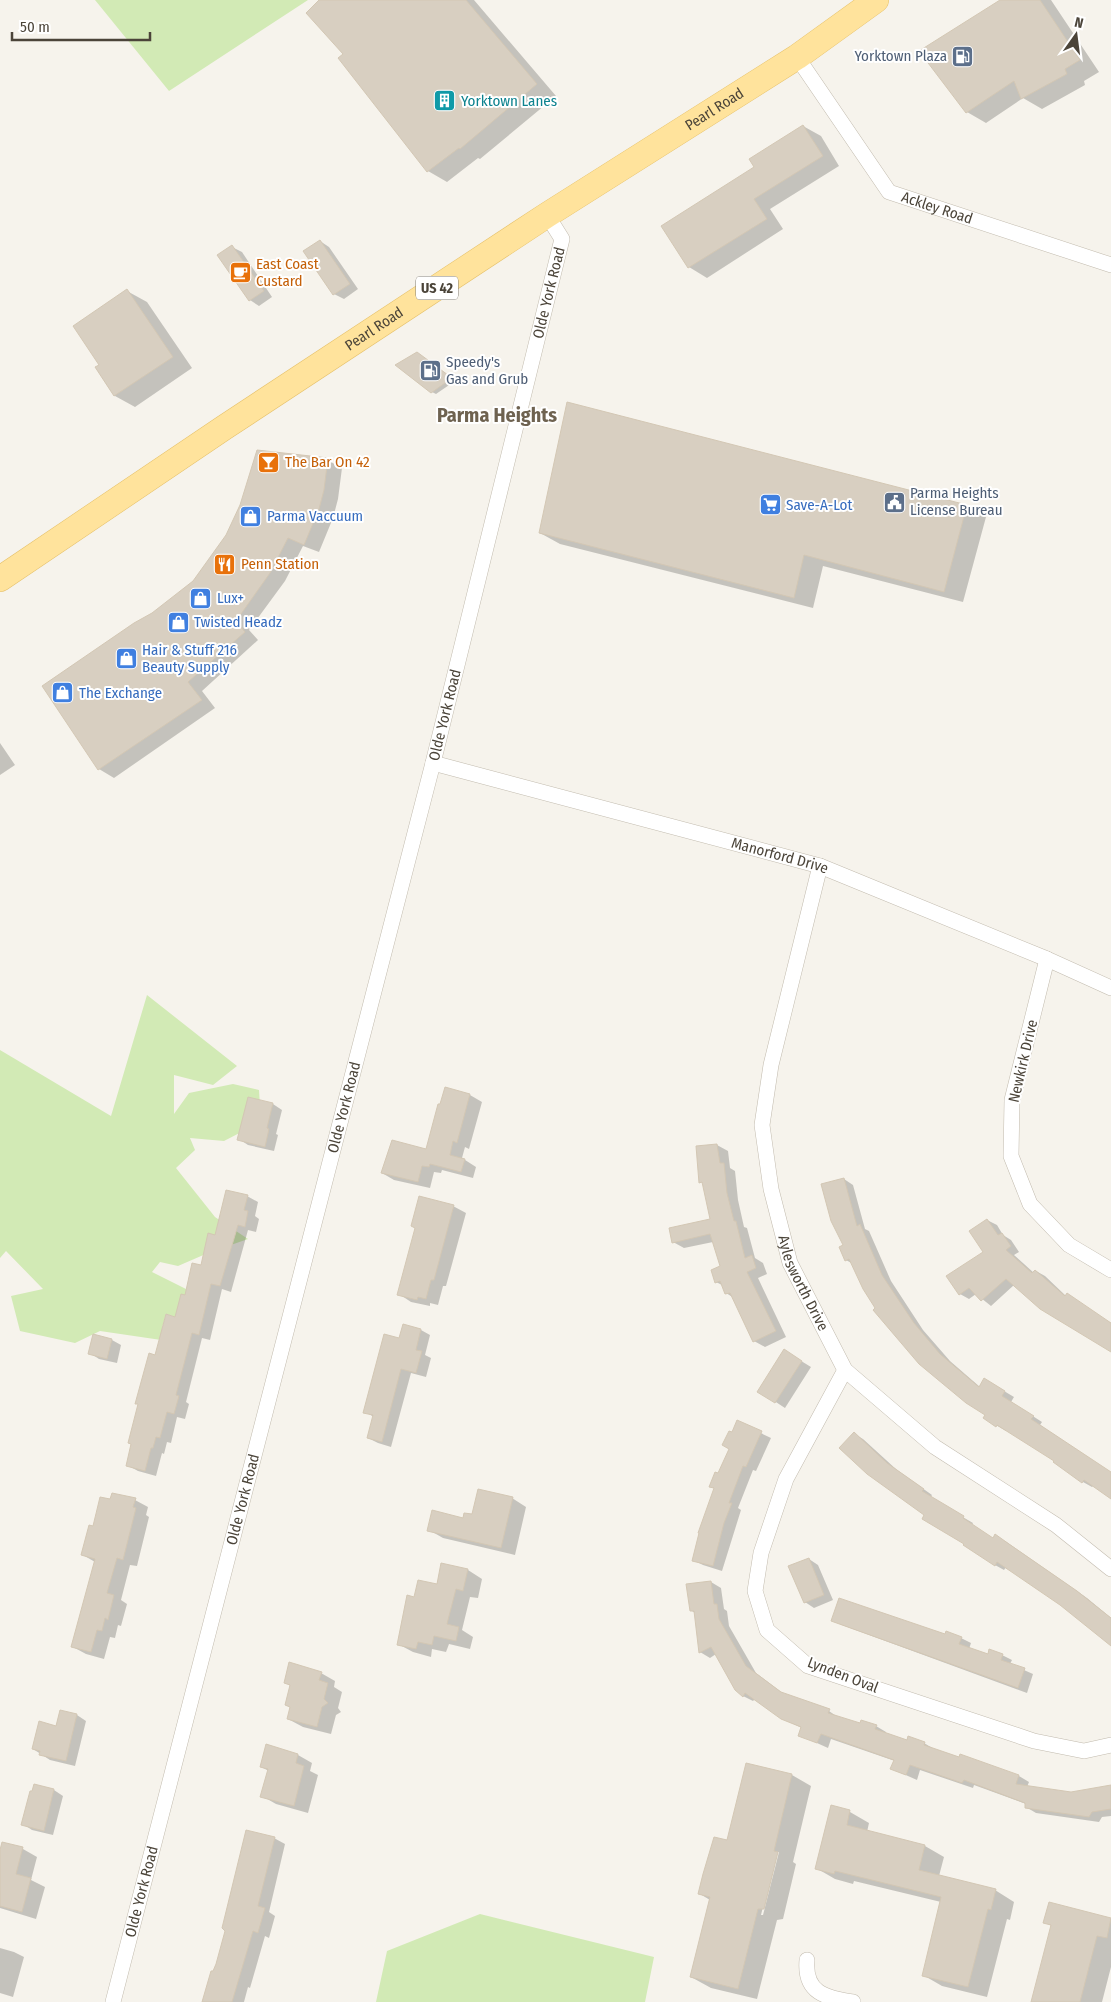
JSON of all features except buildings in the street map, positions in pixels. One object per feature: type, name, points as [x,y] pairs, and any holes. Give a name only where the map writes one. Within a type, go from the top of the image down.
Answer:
[{"type":"main road","name":"Pearl Road","points":[[0,579],[225,427],[547,215],[797,57],[876,0]]},
{"type":"street","name":"Ackley Road","points":[[797,57],[889,192],[1111,265]]},
{"type":"street","name":"Olde York Road","points":[[113,2002],[434,763],[562,238],[547,215]]},
{"type":"street","name":"Manorford Drive","points":[[434,763],[820,866],[1111,988]]},
{"type":"street","name":"Aylesworth Drive","points":[[820,866],[771,1065],[762,1125],[771,1190],[790,1263],[845,1370],[934,1447],[1056,1526],[1111,1569]]},
{"type":"street","name":"Newkirk Drive","points":[[1047,960],[1012,1100],[1011,1156],[1030,1204],[1069,1245],[1111,1270]]},
{"type":"street","name":"Lynden Oval","points":[[845,1370],[786,1480],[761,1553],[755,1591],[767,1630],[808,1666],[1034,1740],[1084,1751],[1111,1745]]},
{"type":"street","points":[[807,1960],[807,1976],[818,1992],[830,1998],[853,2002]]},
{"type":"green space","points":[[95,0],[308,0],[169,91]]},
{"type":"green space","points":[[147,995],[237,1066],[213,1085],[174,1075],[174,1114],[189,1093],[233,1084],[259,1090],[261,1122],[224,1141],[190,1138],[195,1150],[176,1168],[215,1217],[248,1239],[178,1266],[160,1262],[152,1272],[196,1294],[175,1317],[166,1314],[162,1328],[168,1341],[100,1331],[75,1343],[20,1331],[11,1296],[43,1289],[6,1251],[0,1258],[0,1050],[111,1116]]},
{"type":"green space","points":[[480,1914],[654,1957],[645,2002],[376,2002],[387,1951]]},
{"type":"place","name":"Yorktown Plaza","points":[[963,56]]},
{"type":"place","name":"Yorktown Lanes","points":[[445,101]]},
{"type":"place","name":"East Coast Custard","points":[[240,273]]},
{"type":"place","name":"Speedy's Gas and Grub","points":[[430,371]]},
{"type":"place","name":"The Bar On 42","points":[[269,462]]},
{"type":"place","name":"Parma Heights License Bureau","points":[[894,502]]},
{"type":"place","name":"Save-A-Lot","points":[[770,505]]},
{"type":"place","name":"Parma Vaccuum","points":[[251,516]]},
{"type":"place","name":"Penn Station","points":[[225,564]]},
{"type":"place","name":"Lux+","points":[[201,598]]},
{"type":"place","name":"Twisted Headz","points":[[178,622]]},
{"type":"place","name":"Hair & Stuff 216 Beauty Supply","points":[[126,659]]},
{"type":"place","name":"The Exchange","points":[[63,693]]},
{"type":"district","name":"Parma Heights","points":[[497,415]]}]
